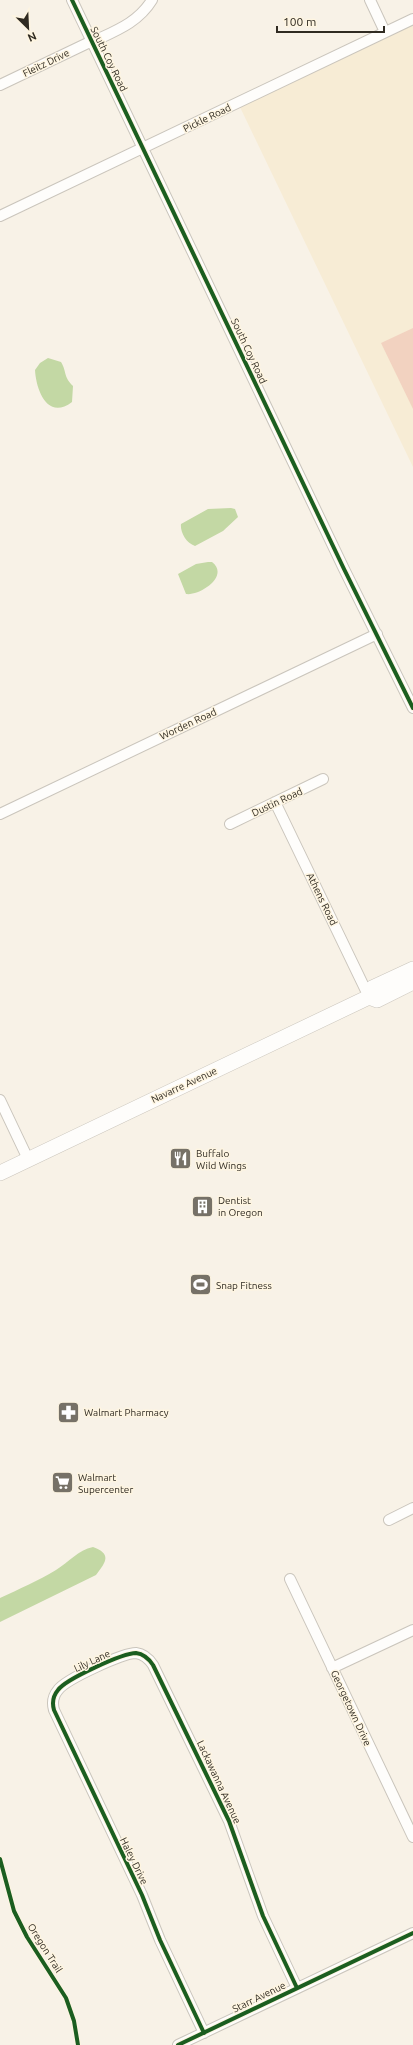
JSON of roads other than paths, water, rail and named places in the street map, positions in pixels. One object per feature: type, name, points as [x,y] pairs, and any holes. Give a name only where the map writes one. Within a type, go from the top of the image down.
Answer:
[{"type":"highway","name":"Navarre Avenue","points":[[0,1173],[368,997],[372,988],[412,974]]},
{"type":"highway","name":"Navarre Avenue","points":[[368,997],[377,1000],[387,995],[387,987],[412,974]]},
{"type":"street","name":"South Coy Road","points":[[72,0],[344,569],[413,708]]},
{"type":"street","name":"Fleitz Drive","points":[[0,85],[134,22],[152,0]]},
{"type":"street","points":[[370,0],[385,32]]},
{"type":"street","name":"Pickle Road","points":[[0,216],[413,19]]},
{"type":"street","name":"Worden Road","points":[[0,814],[377,634]]},
{"type":"street","name":"Dustin Road","points":[[230,824],[323,779]]},
{"type":"street","name":"Athens Road","points":[[275,802],[368,997]]},
{"type":"street","points":[[0,1100],[28,1159]]},
{"type":"street","points":[[389,1520],[413,1508]]},
{"type":"street","name":"Georgetown Drive","points":[[290,1579],[413,1837]]},
{"type":"street","points":[[332,1668],[413,1630]]},
{"type":"street","name":"Lily Lane","points":[[54,1696],[58,1688],[67,1682],[116,1658],[131,1654],[144,1655]]},
{"type":"street","name":"Lackawanna Avenue","points":[[144,1655],[150,1661],[158,1674],[229,1821],[260,1909],[297,1988]]},
{"type":"street","name":"Haley Drive","points":[[54,1696],[53,1706],[58,1720],[142,1895],[160,1940],[204,2032]]},
{"type":"street","name":"Starr Avenue","points":[[178,2045],[413,1933]]},
{"type":"place","name":"Buffalo Wild Wings","points":[[181,1159]]},
{"type":"place","name":"Dentist in Oregon","points":[[203,1206]]},
{"type":"place","name":"Snap Fitness","points":[[201,1285]]},
{"type":"place","name":"Walmart Pharmacy","points":[[69,1412]]},
{"type":"place","name":"Walmart Supercenter","points":[[63,1483]]}]
